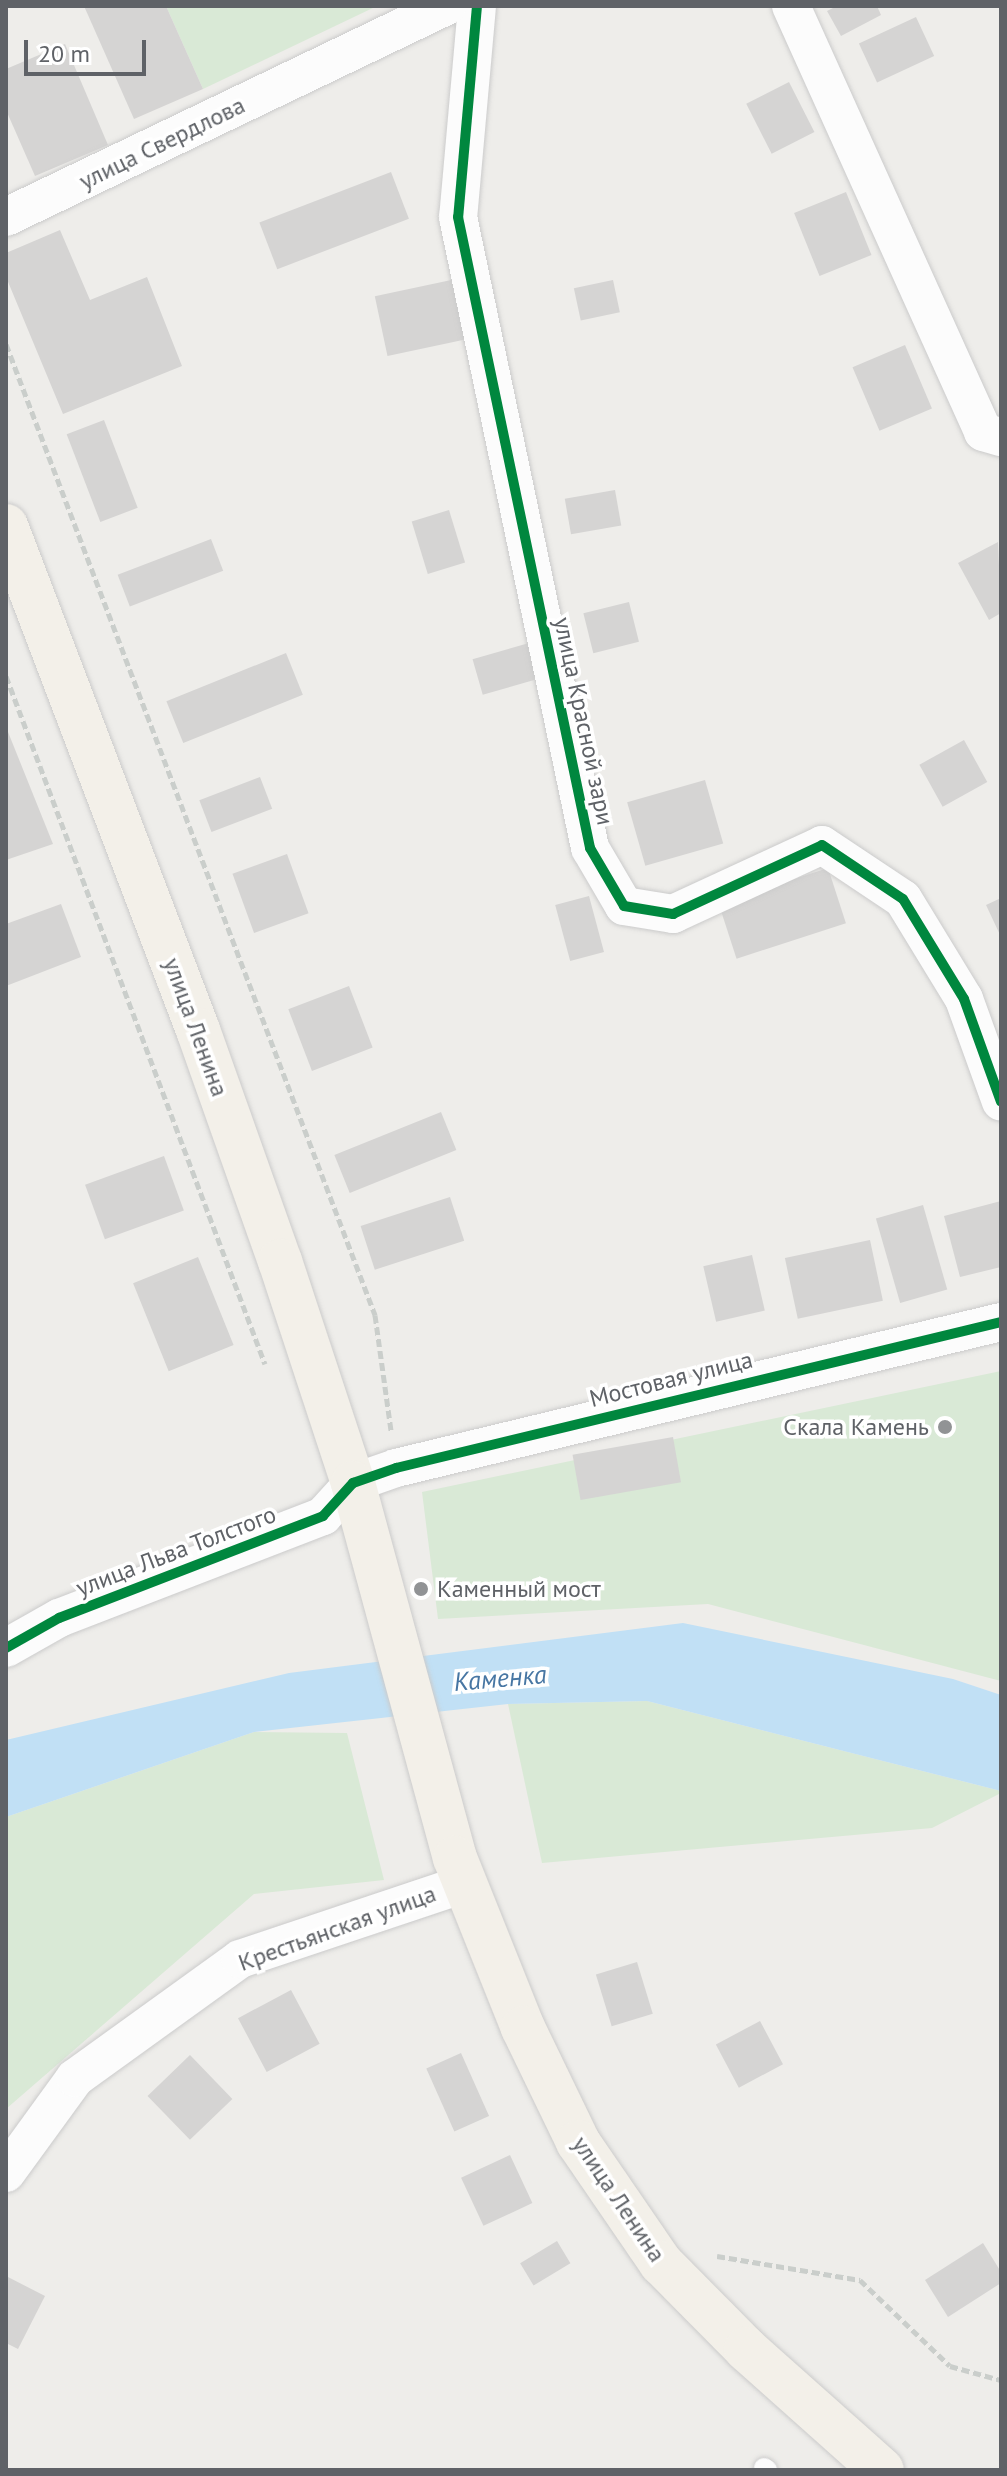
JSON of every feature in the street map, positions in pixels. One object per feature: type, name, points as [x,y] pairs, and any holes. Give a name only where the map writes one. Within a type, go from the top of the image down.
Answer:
[{"type":"main road","name":"улица Ленина","points":[[6,526],[198,1030],[353,1483],[459,1871],[523,2028],[578,2142],[616,2203],[661,2263],[746,2349],[882,2470]]},
{"type":"street","name":"улица Свердлова","points":[[6,217],[447,6]]},
{"type":"street","name":"улица Красной зари","points":[[477,6],[458,217],[590,848],[624,906],[673,914],[822,845],[903,899],[964,999],[1001,1102]]},
{"type":"street","points":[[791,6],[983,432],[1001,437]]},
{"type":"street","name":"Мостовая улица","points":[[353,1483],[396,1468],[1001,1322]]},
{"type":"street","name":"улица Льва Толстого","points":[[6,1648],[59,1618],[323,1516],[353,1483]]},
{"type":"street","name":"Крестьянская улица","points":[[6,2173],[75,2078],[240,1959],[459,1871]]},
{"type":"path","points":[[6,344],[375,1315],[396,1468]]},
{"type":"path","points":[[6,676],[267,1369]]},
{"type":"path","points":[[711,2255],[860,2280],[950,2366],[1001,2380]]},
{"type":"green space","points":[[166,6],[377,6],[203,89]]},
{"type":"green space","points":[[1001,1371],[1001,1681],[708,1604],[438,1619],[422,1492]]},
{"type":"green space","points":[[647,1701],[1001,1793],[932,1828],[542,1863],[508,1704]]},
{"type":"green space","points":[[254,1732],[347,1733],[384,1880],[254,1894],[6,2109],[6,1817]]},
{"type":"water","name":"Каменка","points":[[683,1623],[953,1679],[1001,1695],[1001,1791],[647,1701],[508,1704],[254,1732],[6,1817],[6,1740],[289,1673]]},
{"type":"building","points":[[84,6],[166,6],[203,89],[134,119]]},
{"type":"building","points":[[837,6],[877,6],[881,15],[841,36],[827,11]]},
{"type":"building","points":[[916,17],[934,56],[877,83],[859,44]]},
{"type":"building","points":[[65,44],[108,145],[35,176],[6,110],[6,69]]},
{"type":"building","points":[[789,82],[814,132],[772,154],[746,104]]},
{"type":"building","points":[[391,172],[409,219],[277,269],[259,223]]},
{"type":"building","points":[[846,192],[871,255],[820,276],[794,213]]},
{"type":"building","points":[[60,230],[90,300],[147,277],[182,366],[63,414],[6,277],[6,253]]},
{"type":"building","points":[[456,279],[469,339],[387,356],[375,296]]},
{"type":"building","points":[[613,280],[620,312],[581,321],[574,288]]},
{"type":"building","points":[[905,345],[932,409],[879,431],[853,367]]},
{"type":"building","points":[[104,420],[138,508],[100,522],[67,434]]},
{"type":"building","points":[[615,490],[621,525],[571,534],[565,499]]},
{"type":"building","points":[[449,510],[465,563],[428,574],[412,521]]},
{"type":"building","points":[[211,539],[223,571],[130,607],[118,575]]},
{"type":"building","points":[[998,542],[1001,613],[989,620],[958,563]]},
{"type":"building","points":[[629,602],[639,642],[593,653],[583,613]]},
{"type":"building","points":[[536,641],[546,677],[483,695],[473,659]]},
{"type":"building","points":[[286,653],[303,695],[183,743],[166,701]]},
{"type":"building","points":[[6,727],[53,844],[6,860]]},
{"type":"building","points":[[964,740],[987,782],[943,807],[919,765]]},
{"type":"building","points":[[260,777],[272,809],[212,832],[199,800]]},
{"type":"building","points":[[705,780],[723,843],[645,866],[627,802]]},
{"type":"building","points":[[287,854],[309,913],[254,933],[232,874]]},
{"type":"building","points":[[828,868],[846,923],[737,959],[719,904]]},
{"type":"building","points":[[589,896],[604,952],[570,961],[555,905]]},
{"type":"building","points":[[1001,898],[1001,937],[986,905]]},
{"type":"building","points":[[61,904],[81,957],[6,986],[6,924]]},
{"type":"building","points":[[349,986],[373,1048],[312,1071],[288,1009]]},
{"type":"building","points":[[441,1112],[456,1150],[350,1193],[334,1155]]},
{"type":"building","points":[[164,1156],[184,1211],[105,1239],[85,1185]]},
{"type":"building","points":[[450,1197],[464,1241],[375,1270],[361,1226]]},
{"type":"building","points":[[1001,1201],[1001,1267],[960,1277],[944,1216]]},
{"type":"building","points":[[923,1205],[947,1290],[900,1303],[876,1219]]},
{"type":"building","points":[[870,1240],[883,1301],[798,1319],[785,1258]]},
{"type":"building","points":[[752,1255],[765,1311],[716,1322],[703,1266]]},
{"type":"building","points":[[198,1257],[234,1345],[169,1371],[133,1283]]},
{"type":"building","points":[[673,1437],[681,1482],[581,1500],[573,1455]]},
{"type":"building","points":[[637,1962],[653,2014],[612,2026],[596,1975]]},
{"type":"building","points":[[291,1990],[320,2044],[267,2072],[238,2018]]},
{"type":"building","points":[[760,2021],[783,2064],[739,2088],[716,2044]]},
{"type":"building","points":[[461,2053],[489,2116],[454,2131],[426,2068]]},
{"type":"building","points":[[190,2055],[232,2099],[190,2140],[148,2096]]},
{"type":"building","points":[[510,2155],[532,2203],[483,2226],[461,2178]]},
{"type":"building","points":[[557,2241],[570,2263],[534,2285],[520,2263]]},
{"type":"building","points":[[983,2243],[1001,2272],[1001,2283],[948,2317],[925,2280]]},
{"type":"building","points":[[6,2276],[45,2296],[18,2349],[6,2343]]},
{"type":"cycle path","points":[[477,6],[458,217],[590,848],[624,906],[673,914],[822,845],[903,899],[964,999],[1001,1102]]},
{"type":"cycle path","points":[[6,1648],[59,1618],[323,1516],[353,1483],[396,1468],[1001,1322]]},
{"type":"place","name":"Скала Камень","points":[[945,1427]]},
{"type":"place","name":"Каменный мост","points":[[421,1589]]}]
